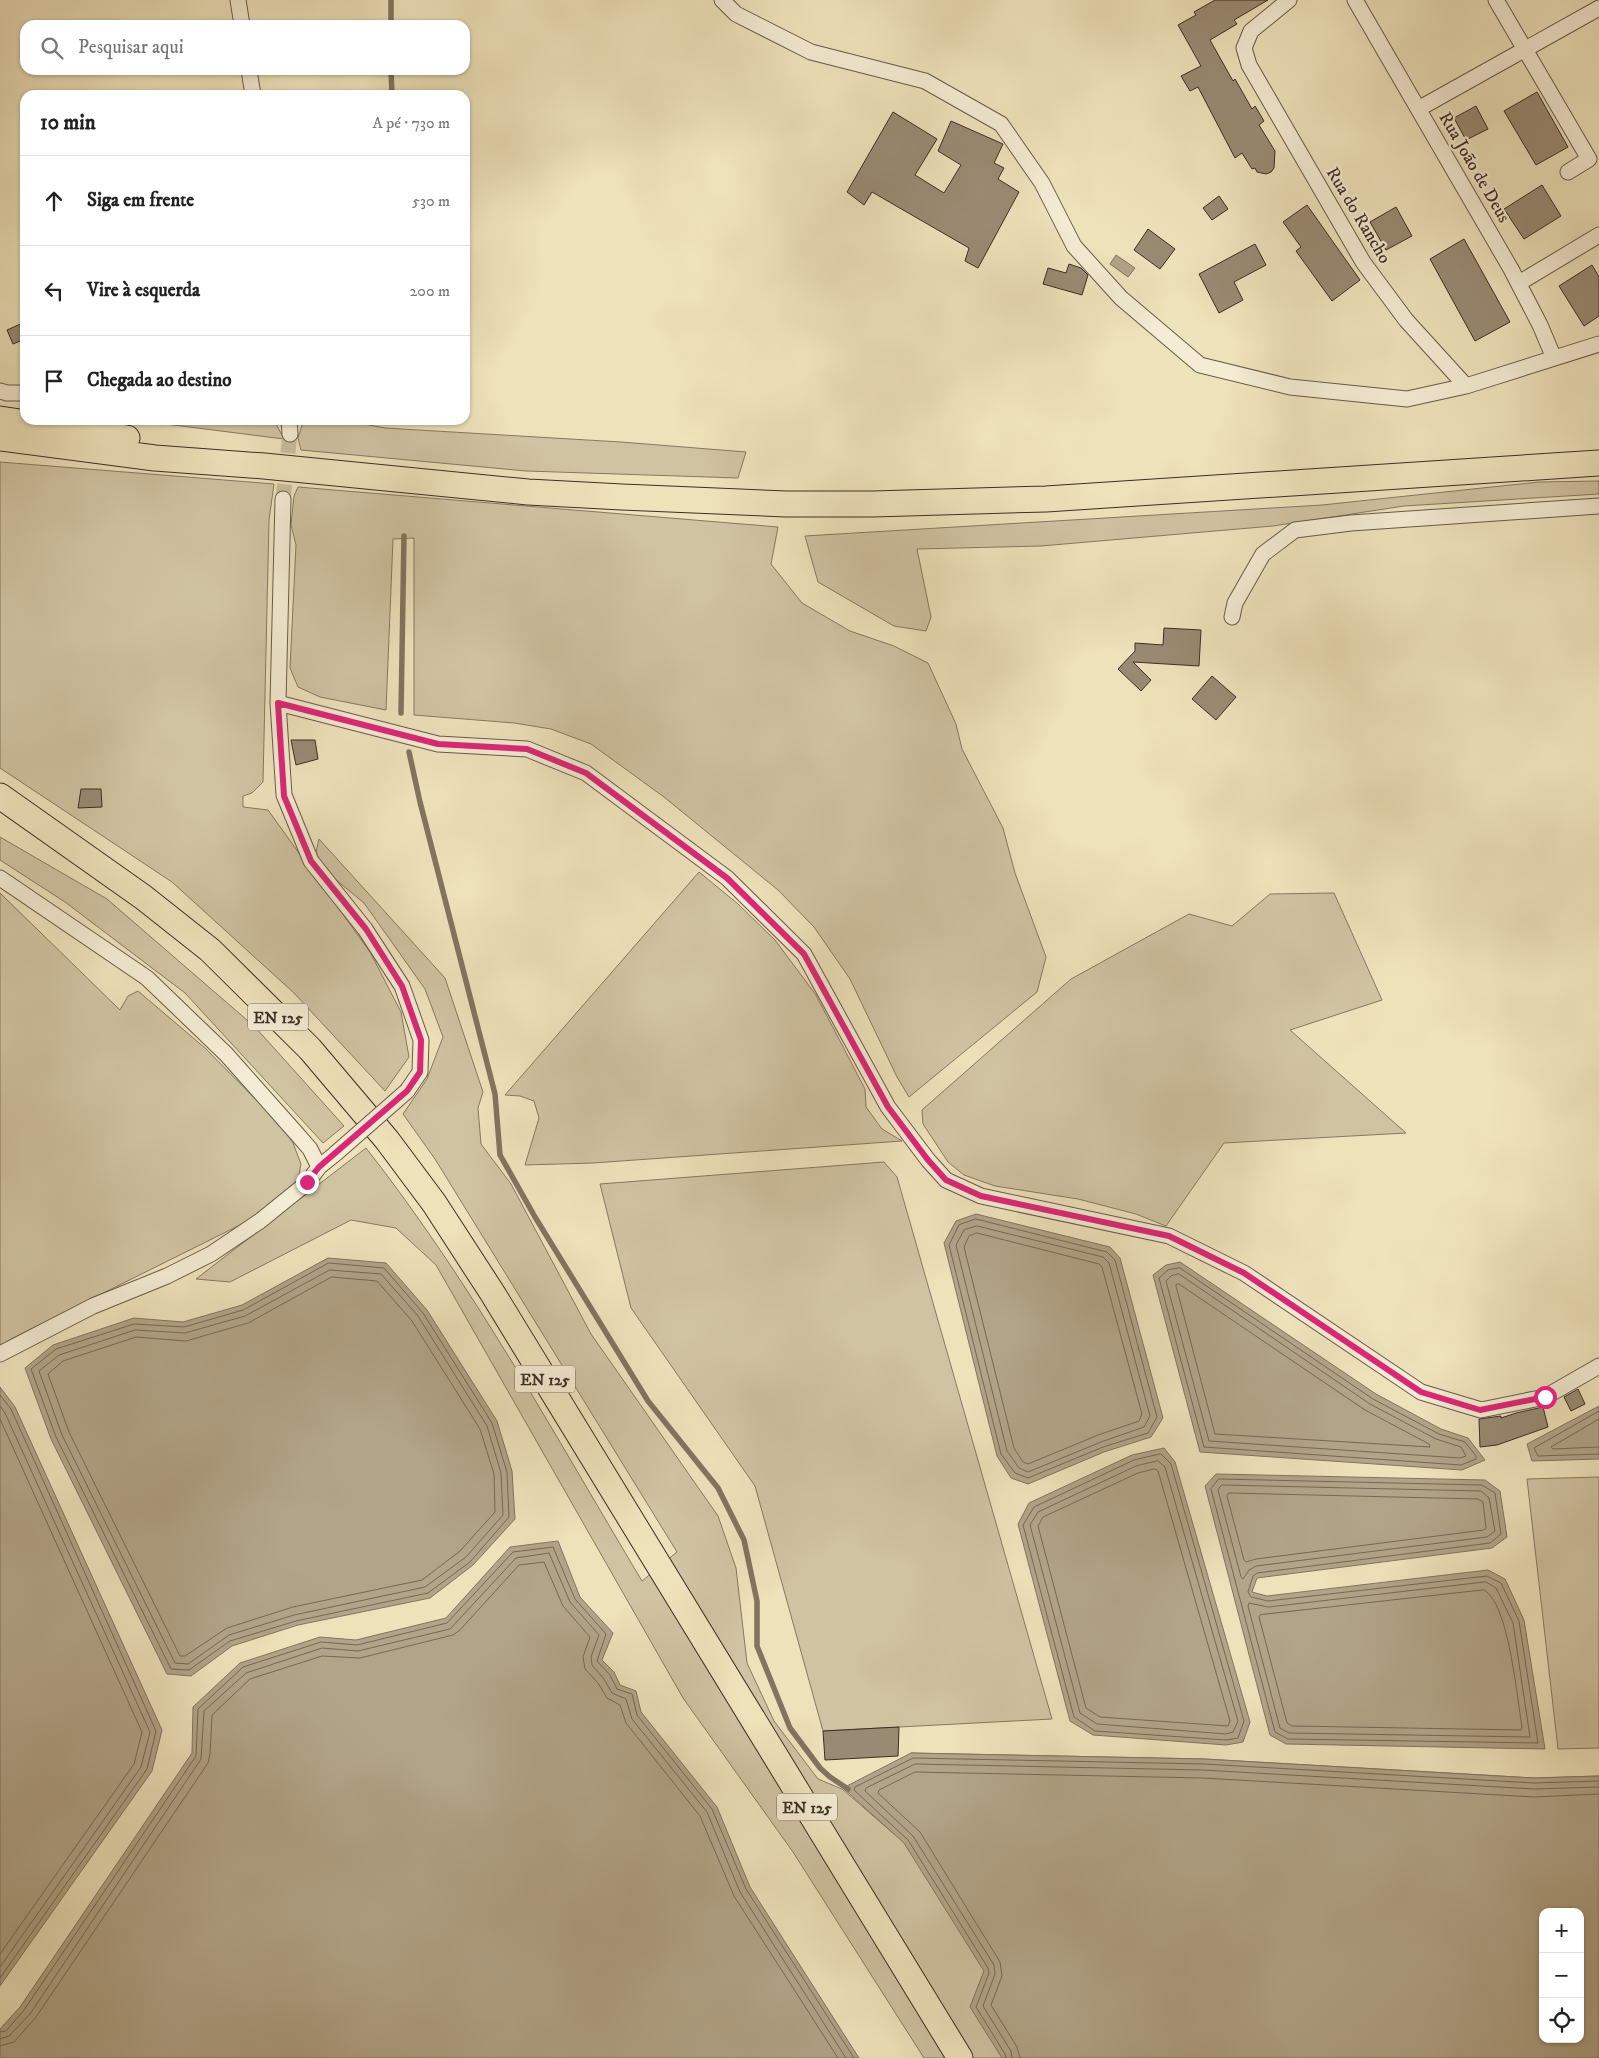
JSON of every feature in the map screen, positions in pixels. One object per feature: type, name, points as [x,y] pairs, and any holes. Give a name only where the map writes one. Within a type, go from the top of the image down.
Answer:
[{"type":"main road","points":[[0,419],[20,422]]},
{"type":"main road","points":[[44,425],[95,432],[264,466]]},
{"type":"main road","points":[[0,440],[47,443],[155,458],[264,466],[546,493],[713,501],[873,504],[1046,499],[1599,463]]},
{"type":"main road","name":"EN 125","points":[[0,796],[143,897],[210,950],[310,1049],[388,1140],[434,1202],[493,1294],[960,2058]]},
{"type":"main road","name":"EN 125","points":[[0,814],[92,861]]},
{"type":"street","points":[[238,0],[241,20]]},
{"type":"street","points":[[722,0],[736,14],[811,52],[925,81],[1002,124],[1042,183],[1074,246],[1121,298],[1200,365],[1290,387],[1407,399],[1466,386],[1599,344]]},
{"type":"street","name":"Rua do Rancho","points":[[1289,0],[1251,31],[1244,48],[1249,65],[1363,262],[1406,320],[1466,386]]},
{"type":"street","name":"Rua João de Deus","points":[[1355,0],[1420,108],[1519,283],[1554,358]]},
{"type":"street","points":[[1496,0],[1589,159],[1568,172]]},
{"type":"street","points":[[1420,108],[1599,8]]},
{"type":"street","points":[[250,75],[252,90]]},
{"type":"street","points":[[1519,283],[1599,235]]},
{"type":"street","points":[[0,391],[20,394]]},
{"type":"street","points":[[0,1354],[93,1306],[167,1276],[211,1254],[260,1221],[307,1182],[319,1167],[407,1091],[420,1072],[421,1040],[402,986],[366,929],[311,861],[284,796],[278,703],[283,500]]},
{"type":"street","points":[[1232,618],[1235,603],[1263,554],[1295,530],[1351,523],[1599,506]]},
{"type":"street","points":[[278,703],[438,744],[527,749],[586,773],[727,878],[804,954],[888,1107],[928,1160],[946,1180],[981,1196],[1169,1236],[1244,1273],[1421,1392],[1480,1410],[1545,1397],[1599,1366]]},
{"type":"street","points":[[0,878],[147,978],[232,1062],[310,1149],[319,1167]]},
{"type":"shaded area","points":[[173,425],[277,425],[284,439]]},
{"type":"shaded area","points":[[302,425],[369,425],[385,428],[621,442],[746,452],[738,478],[526,471],[301,450],[298,438]]},
{"type":"shaded area","points":[[0,462],[274,484],[269,520],[263,782],[252,793],[243,796],[243,807],[268,810],[370,952],[401,1012],[409,1057],[385,1091],[294,993],[172,882],[0,768]]},
{"type":"shaded area","points":[[1599,481],[1599,494],[1404,506],[1273,526],[1041,546],[917,549],[931,617],[926,631],[894,626],[818,582],[805,536],[1322,505],[1539,482]]},
{"type":"shaded area","points":[[298,487],[778,527],[771,564],[802,603],[850,631],[894,646],[928,663],[956,724],[962,749],[1003,828],[1015,873],[1046,957],[1037,992],[909,1097],[897,1077],[850,979],[814,927],[778,890],[664,797],[591,744],[551,729],[514,723],[414,715],[414,538],[393,539],[386,710],[320,697],[298,687],[290,668],[296,545],[291,525],[294,496]]},
{"type":"shaded area","points":[[0,837],[107,899],[255,1027],[344,1126],[323,1143],[185,993],[65,902],[0,860]]},
{"type":"shaded area","points":[[319,839],[445,978],[483,1092],[478,1108],[481,1144],[511,1184],[591,1334],[718,1516],[736,1568],[747,1663],[774,1721],[818,1779],[842,1789],[894,1834],[911,1753],[1204,1759],[1534,1778],[1599,1776],[1581,1908],[1539,1908],[1539,1917],[1430,2058],[924,2058],[793,1852],[683,1698],[436,1265],[396,1228],[351,1220],[230,1282],[196,1279],[366,1148],[405,1199],[477,1306],[642,1581],[677,1552],[435,1159],[403,1114],[427,1079],[443,1037],[425,989],[364,903],[323,869],[316,852]]},
{"type":"shaded area","points":[[699,872],[738,904],[775,940],[816,995],[865,1089],[866,1107],[882,1129],[902,1141],[593,1163],[525,1165],[539,1118],[534,1101],[520,1096],[505,1095]]},
{"type":"shaded area","points":[[0,893],[120,1010],[128,996],[138,991],[205,1048],[281,1125],[293,1143],[301,1164],[298,1180],[248,1221],[0,1346]]},
{"type":"shaded area","points":[[1334,893],[1382,1000],[1290,1030],[1406,1133],[1224,1143],[1166,1226],[1136,1214],[1078,1199],[995,1186],[964,1175],[948,1162],[923,1124],[922,1110],[1071,979],[1189,914],[1232,926],[1270,894]]},
{"type":"shaded area","points":[[884,1162],[897,1177],[1052,1719],[823,1731],[755,1486],[631,1308],[600,1184]]},
{"type":"shaded area","points":[[1599,1477],[1599,1748],[1558,1749],[1527,1479]]},
{"type":"water","points":[[1116,255],[1135,268],[1128,277],[1110,264]]},
{"type":"water","points":[[976,1214],[1110,1247],[1120,1258],[1163,1418],[1151,1437],[1104,1452],[1028,1484],[1011,1478],[997,1456],[944,1243],[956,1221]]},
{"type":"water","points":[[328,1258],[386,1263],[427,1310],[497,1421],[512,1471],[515,1519],[473,1565],[430,1598],[298,1625],[232,1646],[191,1676],[167,1674],[51,1439],[25,1368],[53,1345],[134,1318],[183,1322],[242,1305]]},
{"type":"water","points":[[1180,1262],[1376,1394],[1441,1429],[1468,1438],[1485,1460],[1462,1470],[1200,1452],[1153,1275],[1166,1265]]},
{"type":"water","points":[[0,1387],[15,1407],[162,1730],[152,1771],[0,1986]]},
{"type":"water","points":[[1599,1406],[1599,1459],[1532,1461],[1527,1444]]},
{"type":"water","points":[[1164,1448],[1175,1462],[1250,1722],[1243,1742],[1226,1745],[1093,1735],[1070,1721],[1018,1524],[1029,1503],[1132,1455]]},
{"type":"water","points":[[1216,1474],[1485,1480],[1500,1491],[1507,1537],[1492,1548],[1257,1578],[1252,1592],[1267,1596],[1488,1570],[1505,1579],[1524,1620],[1545,1749],[1286,1744],[1270,1735],[1205,1486]]},
{"type":"water","points":[[558,1541],[580,1597],[613,1633],[602,1660],[614,1672],[620,1685],[636,1691],[641,1712],[717,1807],[750,1887],[859,2058],[0,2058],[0,2029],[20,2007],[192,1753],[193,1707],[240,1663],[320,1637],[356,1640],[446,1618],[510,1547]]},
{"type":"water","points":[[911,1753],[1204,1759],[1534,1778],[1599,1776],[1599,2058],[1002,2058],[970,2007],[984,1971],[904,1843],[843,1788]]},
{"type":"building","points":[[1215,0],[1268,0],[1234,20],[1237,24],[1210,40],[1233,81],[1235,79],[1252,109],[1255,106],[1264,121],[1259,125],[1275,151],[1274,168],[1266,174],[1257,172],[1255,168],[1252,169],[1242,153],[1235,158],[1198,87],[1190,91],[1181,76],[1201,66],[1178,25],[1196,15],[1194,12]]},
{"type":"building","points":[[1537,92],[1568,147],[1536,165],[1504,111]]},
{"type":"building","points":[[1476,106],[1488,129],[1466,140],[1454,118]]},
{"type":"building","points":[[893,112],[937,139],[915,175],[944,193],[961,165],[938,151],[951,121],[1003,144],[994,163],[1004,168],[998,179],[1019,192],[978,268],[965,261],[969,248],[872,192],[864,205],[847,192]]},
{"type":"building","points":[[1542,185],[1561,216],[1524,239],[1504,209]]},
{"type":"building","points":[[1219,196],[1228,209],[1212,220],[1203,208]]},
{"type":"building","points":[[1307,205],[1360,280],[1332,301],[1296,251],[1301,247],[1283,222]]},
{"type":"building","points":[[1396,207],[1412,236],[1386,250],[1370,222]]},
{"type":"building","points":[[1148,229],[1175,249],[1160,269],[1134,250]]},
{"type":"building","points":[[1464,239],[1510,322],[1475,341],[1430,259]]},
{"type":"building","points":[[1255,244],[1266,265],[1234,282],[1243,300],[1219,313],[1199,274]]},
{"type":"building","points":[[1069,264],[1081,268],[1088,275],[1082,295],[1043,284],[1048,268],[1066,273]]},
{"type":"building","points":[[1592,265],[1599,277],[1599,316],[1584,326],[1559,286]]},
{"type":"building","points":[[20,324],[20,341],[13,344],[7,330]]},
{"type":"building","points":[[1164,628],[1201,630],[1199,666],[1133,662],[1151,680],[1141,691],[1118,669],[1135,651],[1135,643],[1163,645]]},
{"type":"building","points":[[1212,676],[1236,697],[1216,720],[1192,699]]},
{"type":"building","points":[[291,740],[315,740],[318,759],[296,765]]},
{"type":"building","points":[[81,789],[101,789],[102,807],[78,808]]},
{"type":"building","points":[[1578,1389],[1585,1404],[1571,1411],[1564,1397]]},
{"type":"building","points":[[1543,1407],[1548,1427],[1497,1445],[1480,1447],[1479,1419],[1501,1416],[1501,1418]]},
{"type":"building","points":[[899,1727],[898,1756],[825,1760],[823,1731]]},
{"type":"waterway","points":[[391,0],[391,20]]},
{"type":"waterway","points":[[391,75],[392,90]]},
{"type":"waterway","points":[[401,713],[404,536]]},
{"type":"waterway","points":[[409,752],[420,802],[495,1094],[500,1155],[535,1217],[648,1401],[718,1488],[744,1540],[757,1601],[757,1646],[790,1728],[820,1768],[848,1789]]},
{"type":"tunnel","points":[[283,499],[290,434]]},
{"type":"route","points":[[307,1182],[319,1167],[407,1091],[420,1072],[421,1040],[402,986],[366,929],[311,861],[284,796],[278,703],[438,744],[527,749],[586,773],[727,878],[804,954],[888,1107],[928,1160],[946,1180],[981,1196],[1169,1236],[1244,1273],[1421,1392],[1480,1410],[1545,1397]]}]
